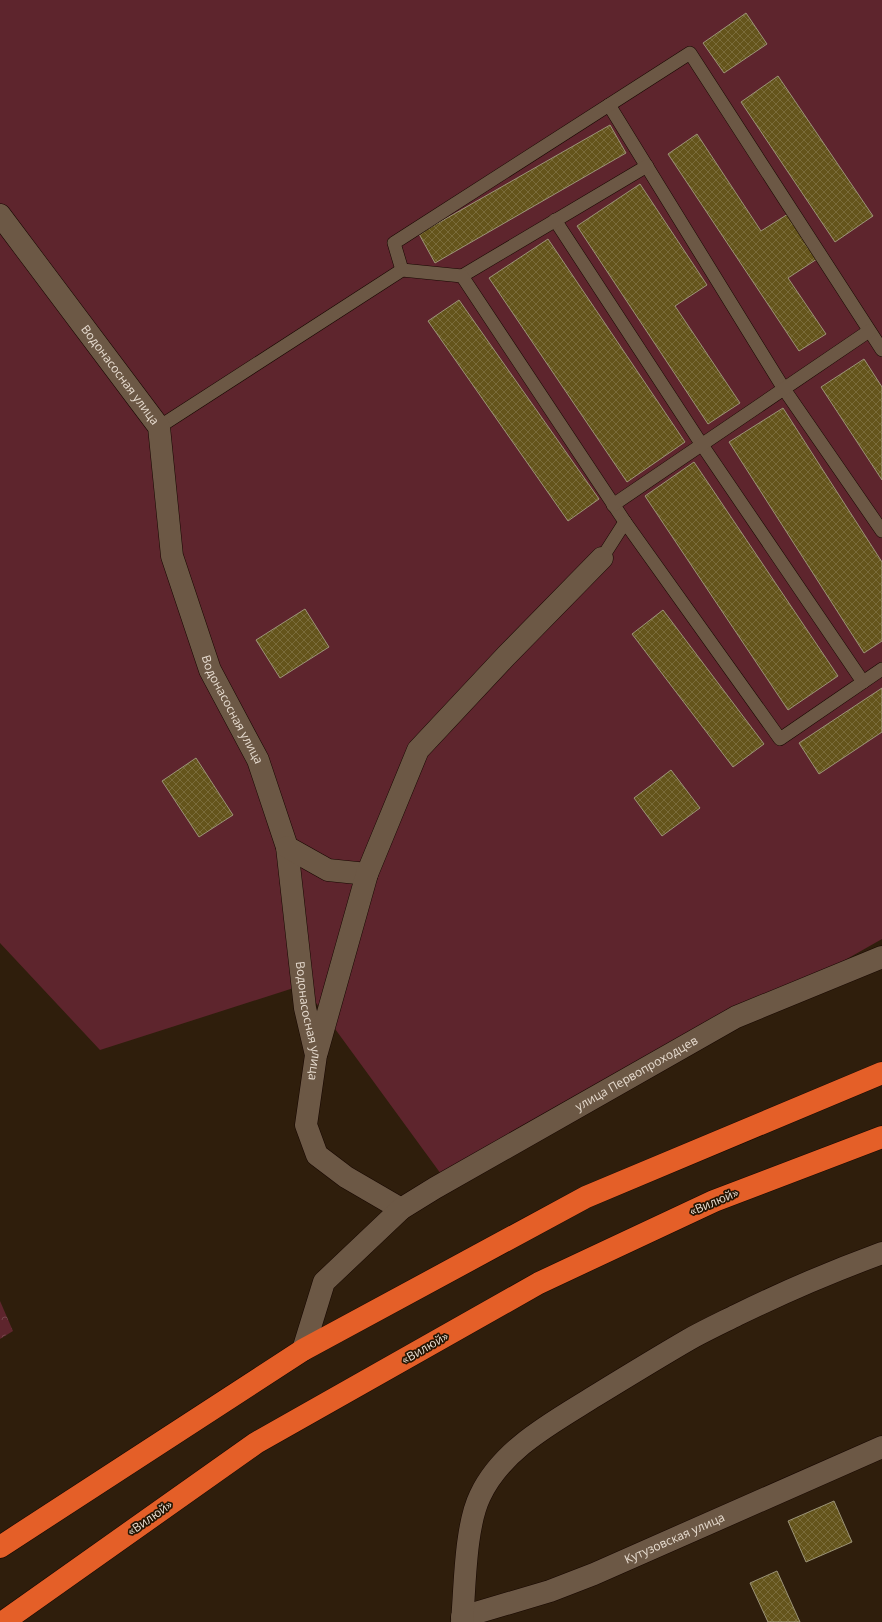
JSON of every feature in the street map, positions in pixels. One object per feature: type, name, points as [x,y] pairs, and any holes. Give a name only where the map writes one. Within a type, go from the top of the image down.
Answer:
[{"type":"highway","points":[[0,1547],[303,1350],[586,1197],[882,1073]]},
{"type":"highway","name":"«Вилюй»","points":[[4,1622],[256,1444],[538,1283],[714,1201],[882,1138]]},
{"type":"street","name":"Водонасосная улица","points":[[0,215],[159,427],[172,556],[210,670],[258,760],[287,848],[305,1008],[316,1056],[306,1125],[317,1155],[346,1177],[401,1209]]},
{"type":"street","points":[[316,1056],[367,874],[418,750],[506,656],[602,558]]},
{"type":"street","points":[[287,848],[328,870],[367,874]]},
{"type":"street","name":"улица Первопроходцев","points":[[303,1350],[324,1282],[401,1209],[434,1188],[736,1017],[882,957]]},
{"type":"street","points":[[462,1619],[471,1526],[479,1497],[491,1477],[506,1459],[529,1438],[690,1339],[776,1296],[854,1263],[882,1253]]},
{"type":"street","name":"Кутузовская улица","points":[[462,1619],[550,1591],[594,1574],[882,1447]]},
{"type":"lane","points":[[402,270],[394,243],[690,53],[882,350]]},
{"type":"lane","points":[[609,105],[784,389],[882,531]]},
{"type":"lane","points":[[159,427],[402,270],[462,276],[647,166]]},
{"type":"lane","points":[[555,220],[702,445],[863,682]]},
{"type":"lane","points":[[462,276],[624,522],[780,739],[882,669]]},
{"type":"lane","points":[[613,505],[869,331]]},
{"type":"lane","points":[[602,558],[624,522]]},
{"type":"green space","points":[[0,0],[882,0],[882,939],[449,1185],[303,985],[100,1050],[0,943]]},
{"type":"green space","points":[[0,1301],[13,1331],[0,1339]]},
{"type":"building","points":[[746,13],[767,44],[724,73],[703,43]]},
{"type":"building","points":[[778,76],[873,216],[835,242],[741,102]]},
{"type":"building","points":[[610,125],[626,153],[435,263],[419,234]]},
{"type":"building","points":[[697,134],[761,231],[788,214],[817,259],[788,278],[826,334],[799,351],[668,154]]},
{"type":"building","points":[[640,184],[707,285],[675,306],[740,403],[708,424],[577,226]]},
{"type":"building","points":[[548,239],[685,442],[627,482],[489,278]]},
{"type":"building","points":[[459,300],[599,499],[568,521],[428,321]]},
{"type":"building","points":[[864,359],[882,387],[882,480],[821,387]]},
{"type":"building","points":[[783,408],[882,562],[882,641],[864,653],[729,442]]},
{"type":"building","points":[[694,462],[838,676],[788,710],[645,496]]},
{"type":"building","points":[[305,609],[329,647],[280,678],[256,640]]},
{"type":"building","points":[[663,610],[764,744],[733,767],[632,634]]},
{"type":"building","points":[[882,688],[882,732],[819,774],[799,743]]},
{"type":"building","points":[[196,758],[233,815],[199,837],[162,781]]},
{"type":"building","points":[[671,770],[700,808],[662,836],[634,798]]},
{"type":"building","points":[[834,1501],[852,1542],[806,1562],[788,1521]]},
{"type":"building","points":[[777,1571],[800,1622],[768,1622],[750,1583]]}]
